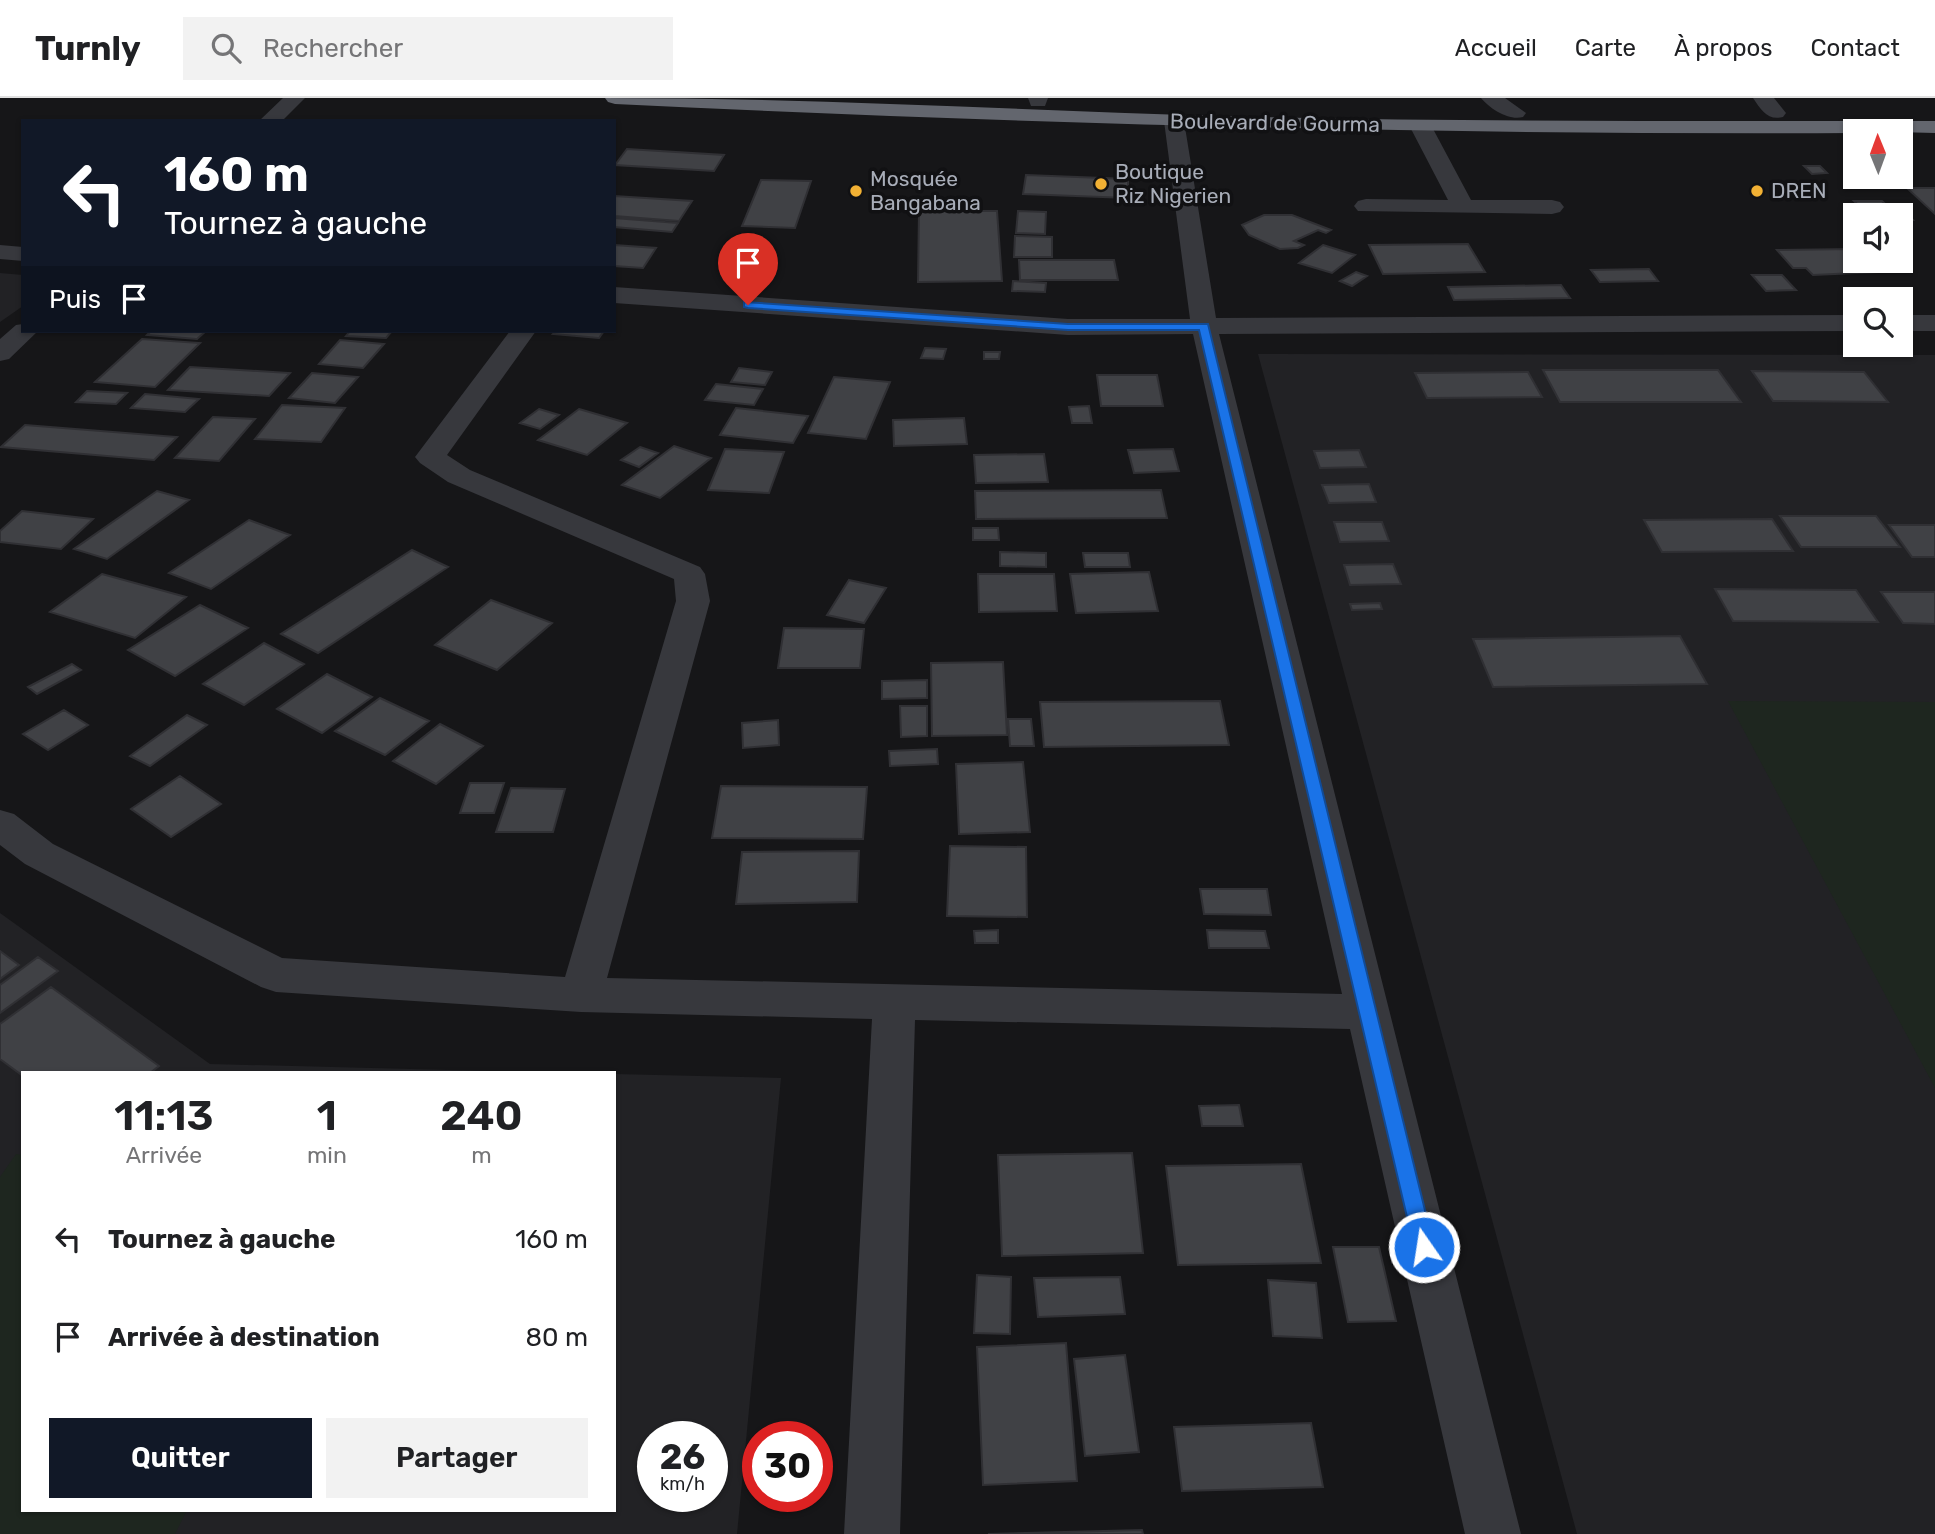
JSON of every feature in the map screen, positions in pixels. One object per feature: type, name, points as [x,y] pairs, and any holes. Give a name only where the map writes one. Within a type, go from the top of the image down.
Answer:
[{"type":"highway","name":"Boulevard de Gourma","points":[[615,98],[928,113],[1421,127],[1935,127]]},
{"type":"highway","name":"Boulevard de Gourma","points":[[914,98],[1516,113],[1769,106],[1935,113]]},
{"type":"street","points":[[271,119],[295,98]]},
{"type":"street","points":[[1491,98],[1516,113]]},
{"type":"street","points":[[1174,121],[1204,327],[1493,1534]]},
{"type":"street","points":[[1421,127],[1463,207]]},
{"type":"street","points":[[1367,206],[1552,207]]},
{"type":"street","points":[[0,252],[21,254]]},
{"type":"street","points":[[616,295],[1068,327],[1843,323]]},
{"type":"street","points":[[1913,323],[1935,323]]},
{"type":"street","points":[[0,353],[23,333]]},
{"type":"street","points":[[522,333],[430,457],[459,476],[689,574],[693,601],[580,995]]},
{"type":"street","points":[[0,824],[39,854],[276,975],[580,995],[1368,1012]]},
{"type":"street","points":[[872,1534],[894,1003]]},
{"type":"shaded area","points":[[0,273],[21,275],[21,307],[0,322]]},
{"type":"shaded area","points":[[1258,354],[1843,355],[1843,357],[1935,355],[1935,1534],[1577,1534]]},
{"type":"shaded area","points":[[1728,701],[1935,702],[1935,1088]]},
{"type":"shaded area","points":[[0,913],[210,1064],[489,1071],[21,1071],[21,1512],[616,1512],[616,1074],[781,1078],[748,1421],[742,1421],[742,1482],[737,1534],[0,1534]]},
{"type":"shaded area","points":[[16,1154],[21,1155],[21,1512],[186,1512],[175,1534],[0,1534],[0,1177]]},
{"type":"building","points":[[627,149],[724,155],[714,171],[616,164]]},
{"type":"building","points":[[1804,166],[1820,166],[1827,173],[1812,174]]},
{"type":"building","points":[[1026,175],[1128,179],[1128,198],[1023,194]]},
{"type":"building","points":[[761,180],[811,181],[795,228],[742,226]]},
{"type":"building","points":[[1935,188],[1935,214],[1908,189]]},
{"type":"building","points":[[616,196],[692,201],[679,221],[616,216]]},
{"type":"building","points":[[1854,201],[1884,203],[1856,203]]},
{"type":"building","points":[[919,211],[997,211],[1002,281],[918,282]]},
{"type":"building","points":[[1018,211],[1046,212],[1045,234],[1016,233]]},
{"type":"building","points":[[1264,215],[1292,215],[1331,230],[1326,233],[1318,230],[1294,241],[1304,245],[1298,248],[1280,249],[1249,235],[1242,225]]},
{"type":"building","points":[[616,218],[678,223],[672,232],[616,227]]},
{"type":"building","points":[[1015,236],[1052,237],[1052,257],[1014,257]]},
{"type":"building","points":[[1468,244],[1485,272],[1383,274],[1369,245]]},
{"type":"building","points":[[616,245],[656,248],[643,268],[616,266]]},
{"type":"building","points":[[1323,245],[1355,255],[1332,273],[1299,263]]},
{"type":"building","points":[[1843,249],[1843,273],[1856,273],[1813,275],[1806,268],[1793,268],[1777,250]]},
{"type":"building","points":[[1019,260],[1114,260],[1118,280],[1020,280]]},
{"type":"building","points":[[1649,269],[1658,281],[1600,282],[1591,270]]},
{"type":"building","points":[[1356,272],[1367,276],[1352,286],[1340,281]]},
{"type":"building","points":[[1752,275],[1782,275],[1796,290],[1766,291]]},
{"type":"building","points":[[1013,281],[1046,283],[1045,292],[1012,291]]},
{"type":"building","points":[[1561,285],[1570,298],[1454,300],[1448,287]]},
{"type":"building","points":[[149,333],[204,333],[197,339],[147,335]]},
{"type":"building","points":[[348,333],[390,333],[386,338],[346,336]]},
{"type":"building","points":[[554,333],[603,333],[599,338]]},
{"type":"building","points":[[142,339],[200,343],[155,387],[95,382]]},
{"type":"building","points":[[340,340],[384,344],[363,368],[319,364]]},
{"type":"building","points":[[925,348],[946,349],[943,359],[921,358]]},
{"type":"building","points":[[984,352],[1000,352],[999,359],[984,359]]},
{"type":"building","points":[[190,367],[290,373],[269,396],[168,390]]},
{"type":"building","points":[[739,368],[772,372],[765,385],[731,382]]},
{"type":"building","points":[[1543,370],[1718,370],[1741,402],[1560,402]]},
{"type":"building","points":[[1752,371],[1864,372],[1888,402],[1773,401]]},
{"type":"building","points":[[1528,372],[1542,397],[1427,398],[1415,373]]},
{"type":"building","points":[[312,373],[358,377],[335,403],[289,398]]},
{"type":"building","points":[[1097,375],[1157,375],[1163,406],[1101,406]]},
{"type":"building","points":[[834,377],[890,382],[866,439],[808,433]]},
{"type":"building","points":[[716,384],[763,389],[754,405],[705,400]]},
{"type":"building","points":[[87,391],[127,393],[116,404],[76,402]]},
{"type":"building","points":[[145,394],[199,399],[185,412],[131,408]]},
{"type":"building","points":[[282,405],[345,408],[321,442],[255,439]]},
{"type":"building","points":[[1089,406],[1092,423],[1072,423],[1069,407]]},
{"type":"building","points":[[736,408],[808,416],[793,443],[720,435]]},
{"type":"building","points":[[539,409],[559,415],[540,429],[520,423]]},
{"type":"building","points":[[579,409],[627,423],[587,455],[538,440]]},
{"type":"building","points":[[213,417],[255,419],[219,461],[175,458]]},
{"type":"building","points":[[964,418],[967,444],[894,446],[893,420]]},
{"type":"building","points":[[25,425],[177,437],[154,460],[1,447]]},
{"type":"building","points":[[674,446],[711,458],[660,498],[622,485]]},
{"type":"building","points":[[640,447],[658,453],[639,467],[621,460]]},
{"type":"building","points":[[725,449],[784,452],[769,493],[708,490]]},
{"type":"building","points":[[1173,449],[1179,471],[1134,473],[1128,450]]},
{"type":"building","points":[[1359,450],[1366,467],[1320,468],[1314,451]]},
{"type":"building","points":[[1044,454],[1048,482],[976,483],[974,455]]},
{"type":"building","points":[[1369,484],[1376,502],[1329,503],[1322,485]]},
{"type":"building","points":[[1161,490],[1167,518],[976,519],[975,491]]},
{"type":"building","points":[[157,491],[189,500],[107,559],[74,549]]},
{"type":"building","points":[[22,511],[93,519],[61,549],[0,542],[0,531]]},
{"type":"building","points":[[1780,516],[1876,516],[1900,547],[1801,547]]},
{"type":"building","points":[[1772,519],[1793,551],[1662,552],[1644,520]]},
{"type":"building","points":[[249,520],[290,535],[211,589],[169,573]]},
{"type":"building","points":[[1334,522],[1382,522],[1389,541],[1340,542]]},
{"type":"building","points":[[1889,525],[1935,525],[1935,557],[1912,557]]},
{"type":"building","points":[[973,528],[998,528],[999,540],[973,540]]},
{"type":"building","points":[[412,550],[448,567],[318,653],[281,634]]},
{"type":"building","points":[[1000,552],[1046,553],[1046,567],[1000,566]]},
{"type":"building","points":[[1083,553],[1128,553],[1130,567],[1085,567]]},
{"type":"building","points":[[1393,564],[1401,584],[1350,585],[1344,565]]},
{"type":"building","points":[[1149,572],[1158,611],[1076,613],[1070,574]]},
{"type":"building","points":[[102,574],[186,597],[135,638],[50,612]]},
{"type":"building","points":[[978,574],[1054,574],[1057,611],[979,612]]},
{"type":"building","points":[[849,580],[886,588],[864,623],[827,615]]},
{"type":"building","points":[[1715,589],[1856,590],[1878,622],[1733,621]]},
{"type":"building","points":[[1881,592],[1935,592],[1935,624],[1903,623]]},
{"type":"building","points":[[491,600],[552,623],[497,670],[435,645]]},
{"type":"building","points":[[1380,603],[1382,609],[1352,610],[1350,604]]},
{"type":"building","points":[[200,605],[248,628],[175,676],[128,650]]},
{"type":"building","points":[[784,628],[864,629],[860,668],[778,668]]},
{"type":"building","points":[[1680,636],[1707,684],[1493,687],[1473,639]]},
{"type":"building","points":[[264,643],[304,664],[244,705],[203,684]]},
{"type":"building","points":[[1003,662],[1007,735],[932,736],[931,663]]},
{"type":"building","points":[[72,664],[81,670],[37,694],[28,687]]},
{"type":"building","points":[[327,674],[372,697],[322,733],[277,709]]},
{"type":"building","points":[[927,680],[927,698],[882,699],[882,681]]},
{"type":"building","points":[[380,698],[429,721],[385,755],[335,731]]},
{"type":"building","points":[[1220,701],[1229,745],[1044,747],[1040,702]]},
{"type":"building","points":[[900,706],[927,706],[927,736],[901,737]]},
{"type":"building","points":[[64,710],[88,725],[48,750],[23,734]]},
{"type":"building","points":[[187,715],[207,725],[150,766],[130,756]]},
{"type":"building","points":[[1008,719],[1031,719],[1034,746],[1010,746]]},
{"type":"building","points":[[778,720],[779,745],[743,748],[742,723]]},
{"type":"building","points":[[440,724],[483,746],[436,784],[393,761]]},
{"type":"building","points":[[937,749],[938,764],[890,766],[889,751]]},
{"type":"building","points":[[1023,762],[1030,832],[959,834],[956,764]]},
{"type":"building","points":[[180,776],[221,804],[171,837],[131,809]]},
{"type":"building","points":[[470,783],[504,783],[494,813],[460,813]]},
{"type":"building","points":[[721,786],[867,787],[863,839],[712,838]]},
{"type":"building","points":[[511,788],[565,789],[553,832],[496,832]]},
{"type":"building","points":[[950,846],[1026,847],[1027,917],[947,916]]},
{"type":"building","points":[[859,851],[857,902],[736,904],[742,852]]},
{"type":"building","points":[[1200,889],[1267,889],[1271,915],[1204,914]]},
{"type":"building","points":[[998,930],[998,943],[975,943],[974,931]]},
{"type":"building","points":[[1207,930],[1265,931],[1269,948],[1209,948]]},
{"type":"building","points":[[0,951],[19,965],[0,979]]},
{"type":"building","points":[[38,957],[58,971],[0,1013],[0,985]]},
{"type":"building","points":[[51,987],[159,1066],[153,1071],[21,1071],[21,1075],[0,1059],[0,1024]]},
{"type":"building","points":[[1239,1105],[1243,1126],[1202,1126],[1199,1106]]},
{"type":"building","points":[[1132,1153],[1143,1253],[1002,1256],[998,1155]]},
{"type":"building","points":[[1301,1164],[1321,1263],[1178,1265],[1166,1166]]},
{"type":"building","points":[[1333,1247],[1379,1247],[1396,1321],[1348,1322]]},
{"type":"building","points":[[977,1275],[1011,1277],[1010,1334],[974,1333]]},
{"type":"building","points":[[1120,1277],[1125,1314],[1038,1317],[1034,1278]]},
{"type":"building","points":[[1268,1280],[1316,1283],[1322,1338],[1273,1336]]},
{"type":"building","points":[[1066,1343],[1077,1481],[983,1485],[977,1347]]},
{"type":"building","points":[[1125,1355],[1139,1452],[1085,1456],[1074,1359]]},
{"type":"building","points":[[1311,1423],[1323,1487],[1182,1491],[1174,1427]]},
{"type":"building","points":[[1142,1530],[1143,1534],[988,1534]]},
{"type":"place","name":"Boutique Riz Nigerien","points":[[1101,184]]},
{"type":"place","name":"Mosquée Bangabana","points":[[856,191]]},
{"type":"place","name":"DREN","points":[[1757,191]]},
{"type":"route","points":[[748,305],[1068,327],[1204,327],[1424,1247]]}]
